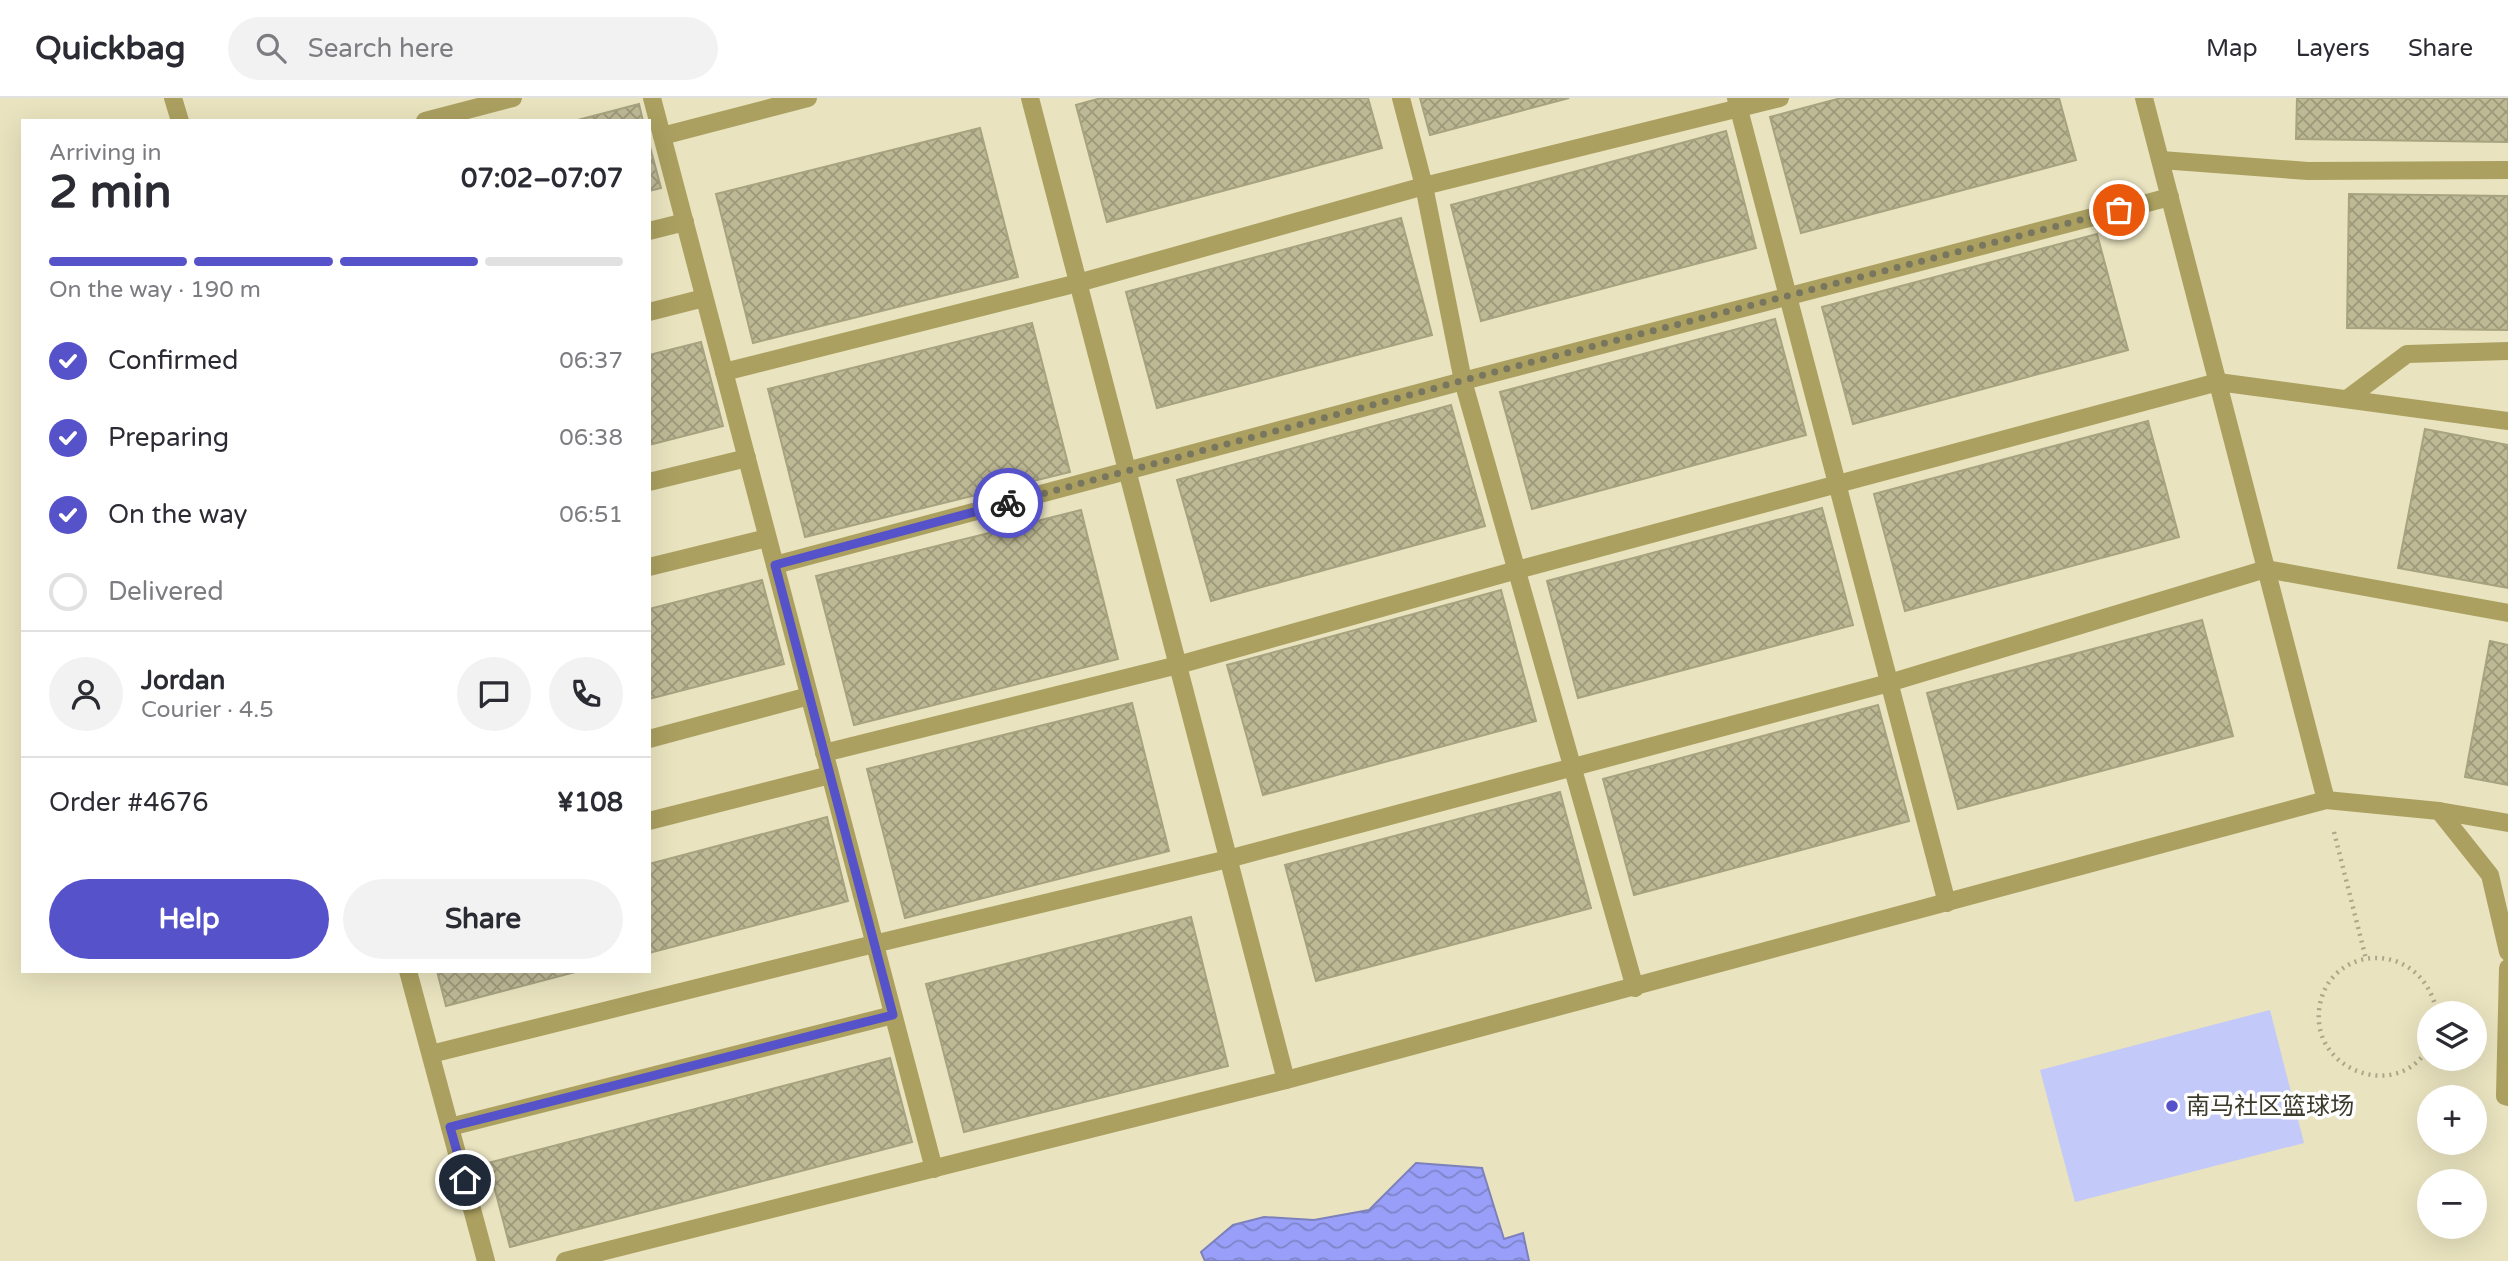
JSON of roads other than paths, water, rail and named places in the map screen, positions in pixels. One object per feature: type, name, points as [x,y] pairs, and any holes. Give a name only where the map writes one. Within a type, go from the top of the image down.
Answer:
[{"type":"street","points":[[433,119],[513,98]]},
{"type":"street","points":[[652,98],[934,1169]]},
{"type":"street","points":[[662,136],[808,98]]},
{"type":"street","points":[[1030,98],[1286,1080]]},
{"type":"street","points":[[1401,98],[1424,186],[1464,381],[1634,988]]},
{"type":"street","points":[[724,372],[1078,283],[1424,186],[1737,104],[1780,98]]},
{"type":"street","points":[[2144,98],[2326,800]]},
{"type":"street","points":[[178,99],[180,119]]},
{"type":"street","points":[[1737,104],[1947,903]]},
{"type":"street","points":[[2161,160],[2308,171],[2508,170]]},
{"type":"street","points":[[775,565],[1788,295],[2170,197]]},
{"type":"street","points":[[651,230],[685,222]]},
{"type":"street","points":[[651,311],[704,298]]},
{"type":"street","points":[[2347,399],[2407,354],[2508,351]]},
{"type":"street","points":[[824,753],[1178,665],[1517,570],[2218,382],[2508,421]]},
{"type":"street","points":[[651,482],[747,458]]},
{"type":"street","points":[[651,567],[767,538]]},
{"type":"street","points":[[431,1054],[1228,859],[1573,768],[1889,683],[2266,569],[2508,613]]},
{"type":"street","points":[[651,738],[809,696]]},
{"type":"street","points":[[651,820],[830,775]]},
{"type":"street","points":[[565,1261],[1286,1080],[2326,800],[2440,811],[2508,823]]},
{"type":"street","points":[[2440,811],[2490,875],[2508,952]]},
{"type":"street","points":[[2508,968],[2505,1096],[2508,1097]]},
{"type":"street","points":[[409,973],[486,1261]]},
{"type":"street","points":[[450,1127],[893,1015]]},
{"type":"water","points":[[1416,1163],[1482,1168],[1504,1239],[1523,1233],[1529,1261],[1205,1261],[1201,1252],[1233,1225],[1264,1217],[1314,1220],[1369,1210]]},
{"type":"place","name":"南马社区篮球场","points":[[2172,1106]]}]
